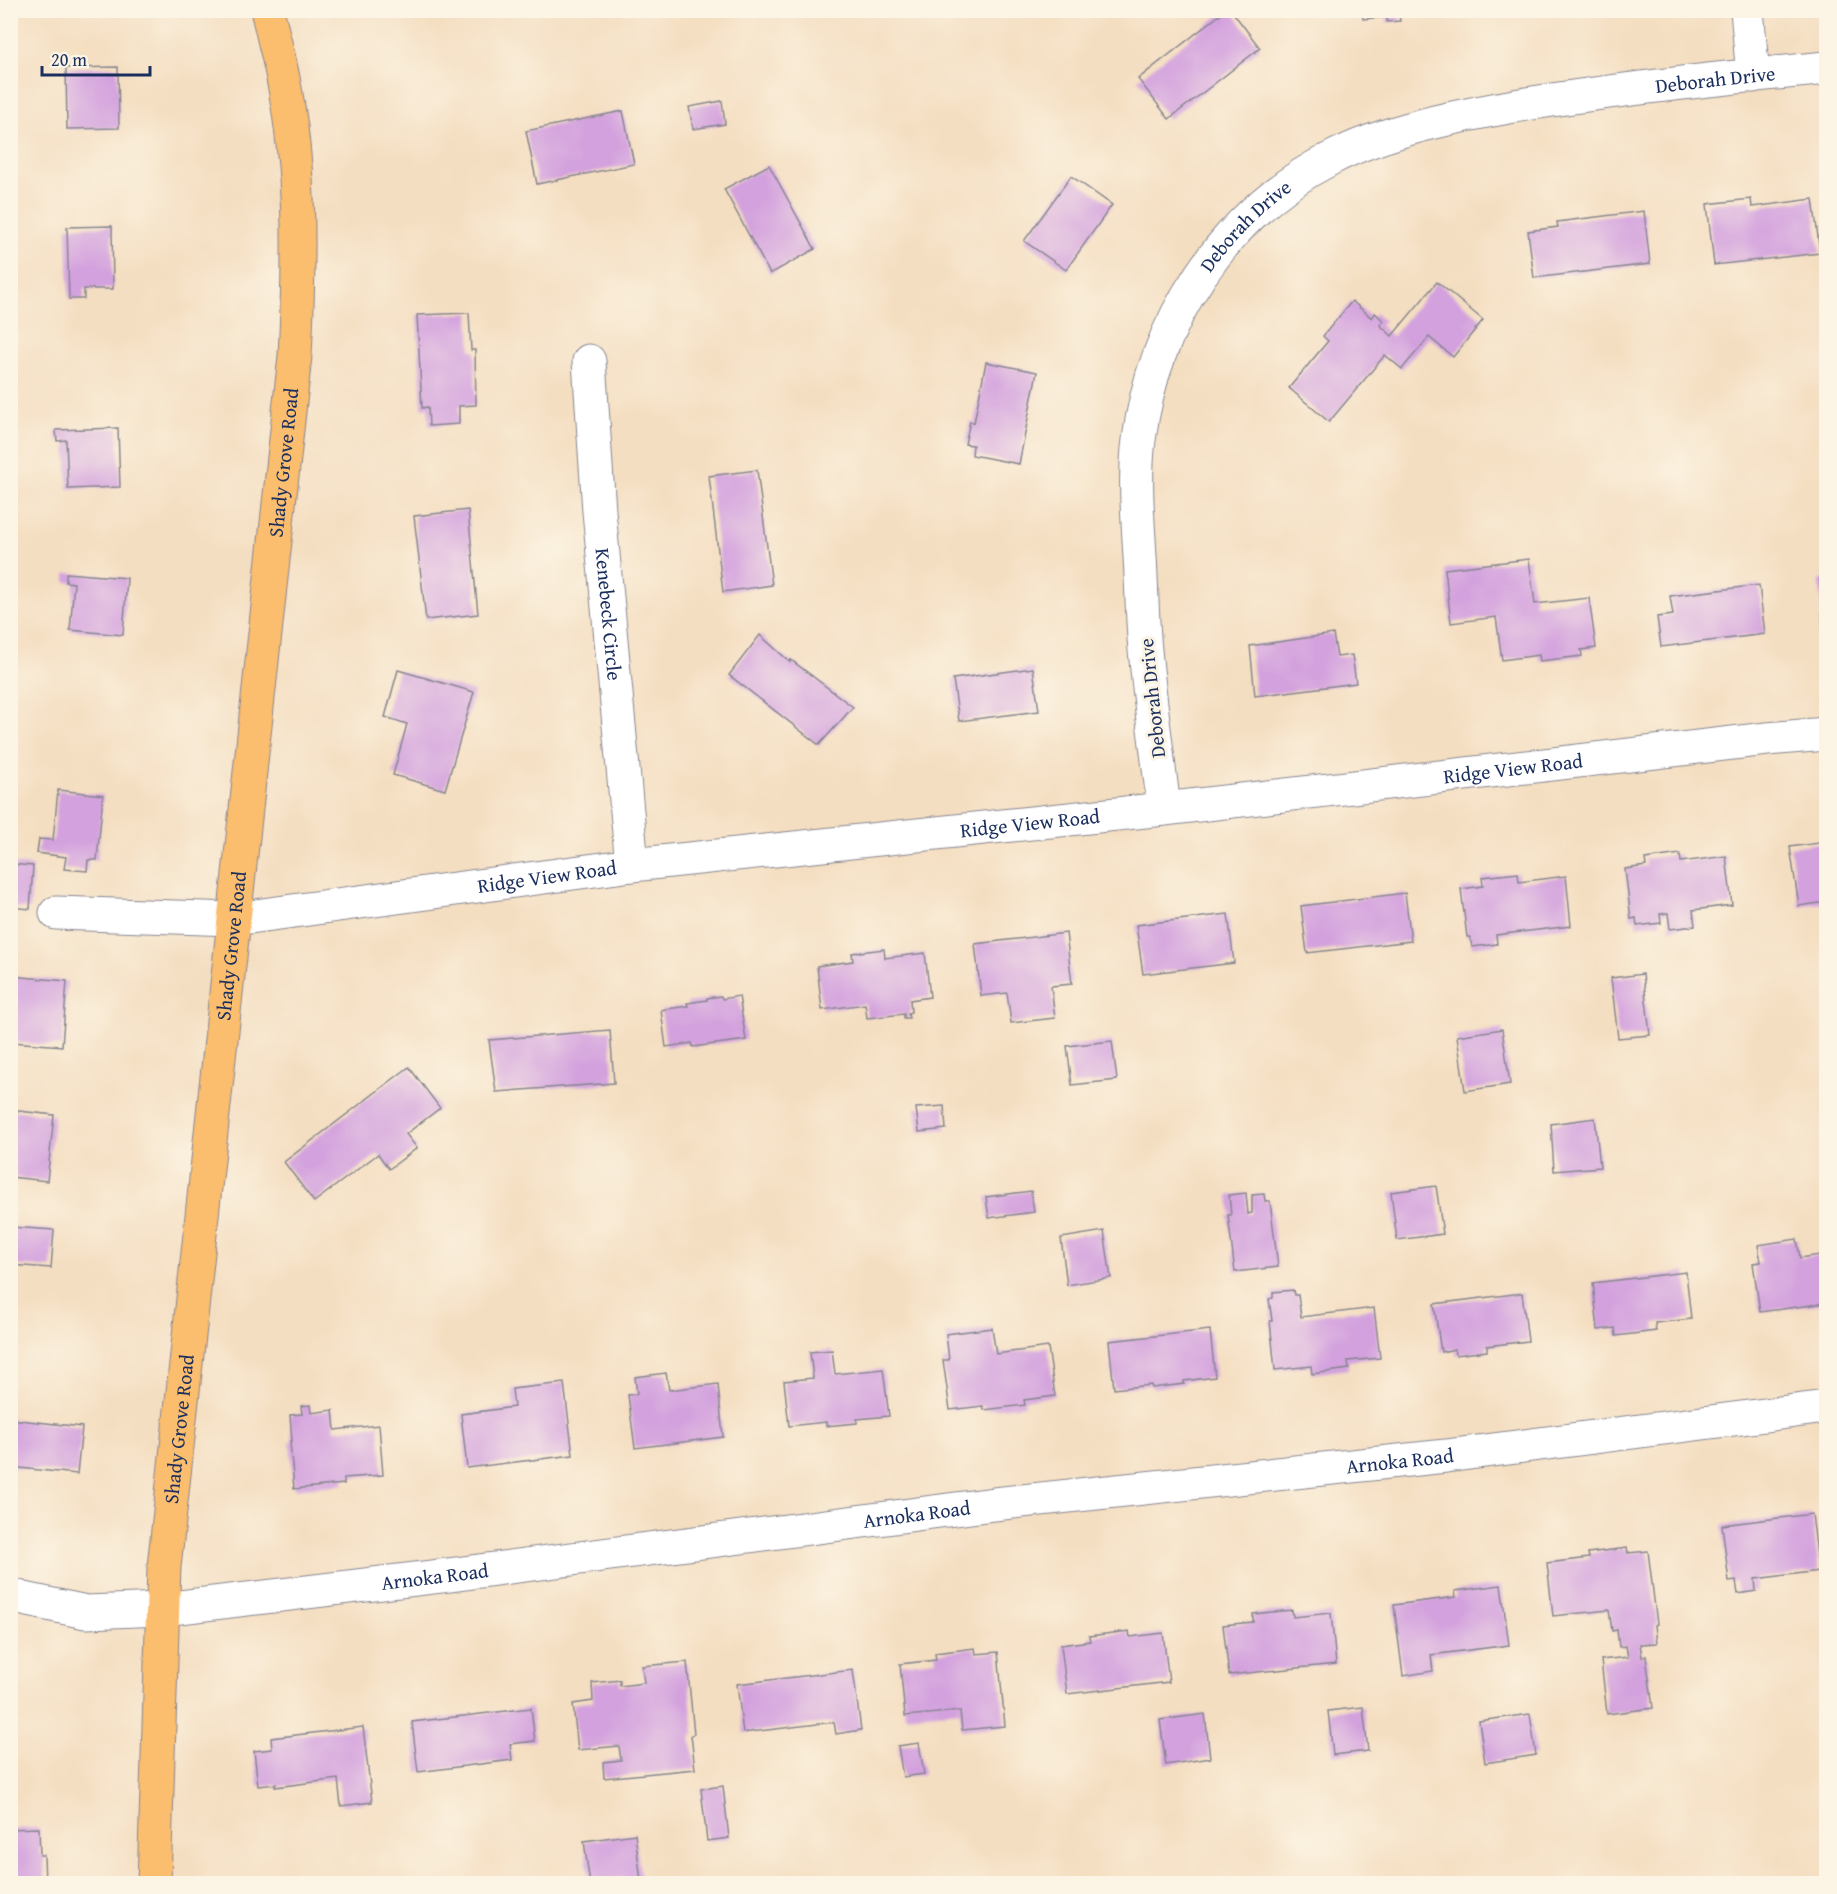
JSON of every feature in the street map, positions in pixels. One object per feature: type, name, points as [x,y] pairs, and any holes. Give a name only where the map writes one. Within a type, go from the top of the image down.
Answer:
[{"type":"main road","name":"Shady Grove Road","points":[[154,1884],[164,1567],[295,357],[300,256],[295,159],[285,84],[267,10]]},
{"type":"street","points":[[1747,10],[1753,76]]},
{"type":"street","name":"Deborah Drive","points":[[1164,809],[1145,650],[1137,504],[1138,440],[1152,373],[1173,320],[1208,264],[1245,221],[1280,191],[1329,159],[1379,138],[1472,113],[1609,90],[1827,68]]},
{"type":"street","name":"Kenebeck Circle","points":[[589,361],[599,511],[632,865]]},
{"type":"street","name":"Ridge View Road","points":[[56,913],[234,919],[632,865],[1164,809],[1827,734]]},
{"type":"street","name":"Arnoka Road","points":[[10,1594],[86,1612],[162,1609],[449,1575],[994,1504],[1446,1456],[1827,1407]]},
{"type":"building","points":[[1226,10],[1231,10],[1260,48],[1169,119],[1138,79]]},
{"type":"building","points":[[1362,10],[1433,10],[1433,12],[1399,15],[1400,21],[1387,22],[1387,17],[1363,19]]},
{"type":"building","points":[[118,67],[119,128],[67,129],[66,68]]},
{"type":"building","points":[[722,101],[725,124],[693,129],[689,107]]},
{"type":"building","points":[[623,111],[634,164],[537,184],[526,131]]},
{"type":"building","points":[[769,165],[815,249],[770,274],[724,189]]},
{"type":"building","points":[[1071,176],[1112,205],[1066,270],[1024,241]]},
{"type":"building","points":[[1751,199],[1752,207],[1813,199],[1820,253],[1714,265],[1707,204]]},
{"type":"building","points":[[1644,211],[1650,264],[1534,278],[1528,231],[1558,227],[1557,222]]},
{"type":"building","points":[[112,226],[113,289],[84,289],[84,299],[69,299],[67,227]]},
{"type":"building","points":[[1437,282],[1483,320],[1453,357],[1429,337],[1402,369],[1385,355],[1329,422],[1289,388],[1328,341],[1323,336],[1352,301],[1372,318],[1375,313],[1384,321],[1380,325],[1392,336]]},
{"type":"building","points":[[469,313],[471,350],[475,350],[476,405],[459,406],[459,424],[429,426],[428,407],[422,408],[417,315]]},
{"type":"building","points":[[986,362],[1037,372],[1019,464],[972,455],[973,445],[965,444],[970,421],[974,423]]},
{"type":"building","points":[[118,428],[120,487],[68,489],[66,440],[57,441],[56,430]]},
{"type":"building","points":[[757,470],[772,585],[723,592],[709,476]]},
{"type":"building","points":[[468,510],[478,614],[426,620],[414,516]]},
{"type":"building","points":[[1529,559],[1535,604],[1589,598],[1596,648],[1581,650],[1582,656],[1540,661],[1539,655],[1502,660],[1496,617],[1451,623],[1445,569]]},
{"type":"building","points":[[66,573],[127,578],[123,635],[70,630],[74,583],[66,582]]},
{"type":"building","points":[[1820,579],[1826,579],[1826,630],[1823,630]]},
{"type":"building","points":[[1759,585],[1765,634],[1661,647],[1657,617],[1673,615],[1670,596]]},
{"type":"building","points":[[1333,634],[1337,657],[1352,655],[1356,683],[1255,696],[1250,646]]},
{"type":"building","points":[[760,635],[790,662],[791,660],[853,707],[819,745],[729,675]]},
{"type":"building","points":[[1033,668],[1039,711],[959,721],[953,679]]},
{"type":"building","points":[[398,670],[474,692],[445,790],[393,775],[407,724],[385,717]]},
{"type":"building","points":[[58,790],[103,795],[97,860],[88,860],[87,871],[64,869],[66,857],[37,853],[39,839],[53,840]]},
{"type":"building","points":[[1826,842],[1826,902],[1799,906],[1790,847]]},
{"type":"building","points":[[1680,854],[1681,862],[1726,856],[1732,905],[1693,910],[1695,926],[1670,929],[1668,913],[1660,914],[1661,923],[1637,926],[1636,918],[1631,919],[1625,869],[1646,866],[1645,859]]},
{"type":"building","points":[[10,864],[33,866],[30,909],[10,907]]},
{"type":"building","points":[[1518,873],[1519,882],[1566,876],[1571,926],[1496,935],[1497,944],[1472,947],[1470,937],[1467,937],[1461,889],[1483,886],[1482,877]]},
{"type":"building","points":[[1405,893],[1411,941],[1307,953],[1301,906]]},
{"type":"building","points":[[1228,914],[1234,963],[1143,974],[1136,925]]},
{"type":"building","points":[[1066,933],[1072,984],[1051,986],[1055,1018],[1011,1023],[1007,993],[981,996],[975,944]]},
{"type":"building","points":[[884,949],[885,958],[925,953],[930,997],[910,1000],[909,1018],[904,1018],[904,1014],[867,1018],[865,1004],[822,1010],[817,966],[853,961],[852,953]]},
{"type":"building","points":[[1643,974],[1650,1035],[1618,1038],[1611,978]]},
{"type":"building","points":[[10,976],[67,981],[62,1046],[12,1042],[14,1016],[10,1016]]},
{"type":"building","points":[[721,996],[722,999],[739,996],[746,1040],[693,1047],[692,1043],[666,1047],[661,1010],[688,1006],[687,1003]]},
{"type":"building","points":[[1502,1029],[1510,1084],[1465,1091],[1457,1036]]},
{"type":"building","points":[[610,1030],[614,1083],[496,1092],[489,1040]]},
{"type":"building","points":[[1112,1041],[1117,1080],[1072,1085],[1067,1046]]},
{"type":"building","points":[[409,1067],[440,1108],[406,1134],[417,1148],[389,1169],[378,1154],[314,1202],[284,1162]]},
{"type":"building","points":[[944,1106],[946,1129],[919,1132],[916,1108]]},
{"type":"building","points":[[10,1110],[54,1115],[47,1181],[10,1177]]},
{"type":"building","points":[[1595,1118],[1600,1167],[1554,1171],[1551,1124]]},
{"type":"building","points":[[1436,1186],[1443,1234],[1397,1240],[1391,1192]]},
{"type":"building","points":[[1031,1191],[1034,1212],[989,1218],[986,1197]]},
{"type":"building","points":[[1246,1193],[1248,1214],[1252,1213],[1252,1195],[1264,1194],[1265,1201],[1270,1201],[1278,1267],[1235,1272],[1228,1215],[1231,1215],[1229,1195]]},
{"type":"building","points":[[10,1227],[54,1230],[51,1268],[10,1265]]},
{"type":"building","points":[[1104,1231],[1111,1278],[1067,1285],[1061,1238]]},
{"type":"building","points":[[1797,1239],[1800,1258],[1826,1254],[1826,1303],[1760,1312],[1753,1263],[1761,1262],[1758,1245]]},
{"type":"building","points":[[1686,1272],[1691,1319],[1655,1323],[1656,1331],[1616,1336],[1615,1328],[1598,1330],[1593,1283]]},
{"type":"building","points":[[1293,1290],[1294,1295],[1298,1295],[1301,1317],[1374,1308],[1380,1358],[1348,1361],[1349,1369],[1312,1374],[1311,1366],[1275,1370],[1269,1299],[1273,1298],[1273,1292]]},
{"type":"building","points":[[1522,1293],[1528,1341],[1487,1346],[1487,1351],[1456,1355],[1455,1349],[1441,1352],[1434,1304]]},
{"type":"building","points":[[992,1328],[996,1354],[1048,1347],[1055,1396],[1024,1400],[1025,1405],[984,1410],[983,1406],[950,1410],[943,1360],[949,1360],[946,1334]]},
{"type":"building","points":[[1210,1330],[1215,1377],[1152,1388],[1151,1385],[1114,1389],[1109,1341]]},
{"type":"building","points":[[832,1350],[835,1374],[883,1369],[889,1416],[857,1419],[857,1423],[826,1426],[826,1422],[789,1426],[784,1381],[813,1378],[810,1352]]},
{"type":"building","points":[[666,1373],[669,1390],[718,1384],[723,1437],[635,1448],[628,1395],[637,1394],[635,1377]]},
{"type":"building","points":[[564,1383],[573,1455],[467,1468],[461,1414],[514,1407],[512,1389]]},
{"type":"building","points":[[310,1405],[311,1413],[333,1410],[335,1430],[379,1425],[383,1475],[344,1478],[344,1484],[294,1489],[290,1415],[302,1414],[301,1406]]},
{"type":"building","points":[[10,1419],[82,1427],[77,1474],[10,1467]]},
{"type":"building","points":[[1812,1514],[1819,1571],[1755,1579],[1756,1591],[1738,1594],[1736,1581],[1729,1582],[1722,1525]]},
{"type":"building","points":[[1627,1548],[1628,1553],[1648,1551],[1657,1624],[1655,1625],[1657,1643],[1640,1644],[1642,1657],[1646,1656],[1653,1708],[1607,1714],[1601,1660],[1628,1657],[1626,1646],[1619,1647],[1617,1630],[1612,1631],[1609,1610],[1553,1616],[1547,1563],[1589,1558],[1588,1553]]},
{"type":"building","points":[[1501,1585],[1509,1645],[1431,1655],[1433,1671],[1403,1676],[1394,1605],[1456,1597],[1455,1591]]},
{"type":"building","points":[[1292,1610],[1293,1617],[1331,1613],[1336,1664],[1229,1675],[1223,1625],[1253,1622],[1253,1614]]},
{"type":"building","points":[[1129,1631],[1130,1637],[1163,1633],[1169,1682],[1067,1694],[1061,1645],[1090,1641],[1089,1636]]},
{"type":"building","points":[[975,1648],[976,1654],[998,1652],[1005,1726],[962,1730],[960,1711],[905,1716],[900,1664],[936,1660],[935,1653]]},
{"type":"building","points":[[687,1662],[695,1769],[604,1778],[603,1762],[621,1760],[619,1746],[578,1750],[573,1704],[593,1701],[592,1683],[620,1680],[620,1686],[644,1683],[642,1666]]},
{"type":"building","points":[[853,1670],[861,1730],[836,1734],[834,1722],[743,1733],[737,1684]]},
{"type":"building","points":[[1363,1707],[1368,1751],[1333,1755],[1328,1711]]},
{"type":"building","points":[[531,1708],[535,1741],[510,1744],[512,1760],[418,1772],[412,1722]]},
{"type":"building","points":[[1205,1714],[1210,1758],[1166,1765],[1160,1720]]},
{"type":"building","points":[[1530,1714],[1536,1755],[1485,1763],[1479,1721]]},
{"type":"building","points":[[363,1727],[372,1802],[341,1806],[338,1779],[275,1787],[276,1784],[258,1786],[254,1751],[272,1749],[271,1738]]},
{"type":"building","points":[[919,1743],[924,1774],[903,1777],[898,1746]]},
{"type":"building","points":[[723,1786],[729,1838],[707,1841],[701,1789]]},
{"type":"building","points":[[39,1828],[40,1855],[44,1855],[45,1884],[10,1884],[10,1829]]},
{"type":"building","points":[[635,1834],[641,1881],[624,1884],[590,1884],[584,1841]]}]
